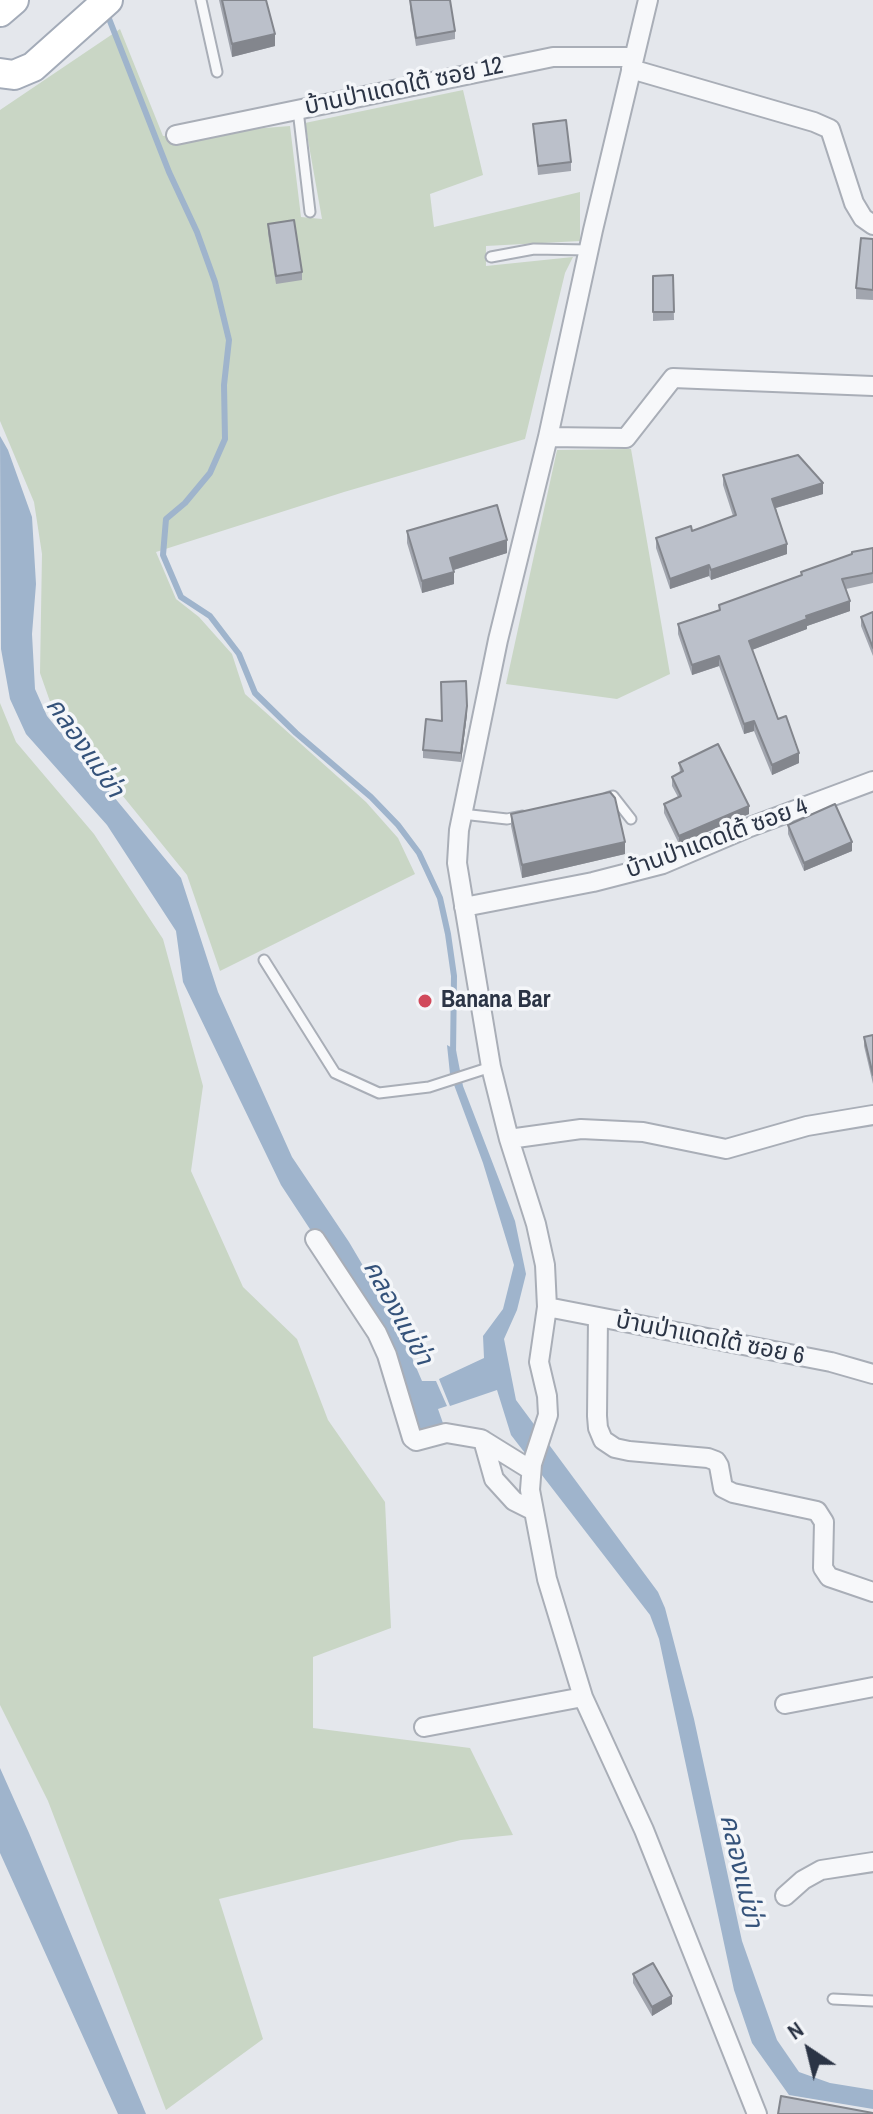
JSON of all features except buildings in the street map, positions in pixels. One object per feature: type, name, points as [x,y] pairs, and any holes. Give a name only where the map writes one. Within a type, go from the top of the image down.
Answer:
[{"type":"main road","points":[[0,73],[14,75],[33,67],[108,0]]},
{"type":"main road","points":[[0,50],[13,61],[33,67]]},
{"type":"street","points":[[648,0],[498,640],[457,847],[491,1067],[541,1243],[547,1287],[547,1307],[539,1348],[548,1415],[532,1467],[532,1510],[547,1579],[583,1697],[644,1830],[757,2114]]},
{"type":"street","name":"บ้านป่าแดดใต้ ซอย 12","points":[[176,135],[553,57],[633,63],[830,129],[854,203],[863,218],[873,225]]},
{"type":"street","points":[[548,437],[626,438],[673,378],[873,386]]},
{"type":"street","name":"บ้านป่าแดดใต้ ซอย 4","points":[[464,907],[593,882],[663,864],[750,827],[873,781]]},
{"type":"street","points":[[509,1139],[581,1129],[643,1132],[726,1149],[807,1126],[873,1115]]},
{"type":"street","points":[[315,1239],[377,1333],[387,1355],[412,1438],[416,1441],[446,1433],[483,1440],[532,1467]]},
{"type":"street","name":"บ้านป่าแดดใต้ ซอย 6","points":[[547,1307],[831,1362],[873,1374]]},
{"type":"street","points":[[598,1317],[597,1416],[603,1440],[615,1448],[629,1451],[708,1458],[719,1466],[723,1488],[733,1493],[817,1511],[824,1522],[823,1568],[829,1577],[873,1592]]},
{"type":"street","points":[[483,1440],[494,1479],[514,1501],[532,1510]]},
{"type":"street","points":[[785,1704],[873,1687]]},
{"type":"street","points":[[424,1727],[583,1697]]},
{"type":"street","points":[[785,1896],[803,1880],[821,1870],[873,1862]]},
{"type":"lane","points":[[201,0],[217,72]]},
{"type":"lane","points":[[298,110],[310,212]]},
{"type":"lane","points":[[491,257],[534,249],[588,250]]},
{"type":"lane","points":[[598,799],[613,796],[631,819]]},
{"type":"lane","points":[[462,814],[507,819],[538,813]]},
{"type":"lane","points":[[264,960],[335,1073],[379,1093],[429,1087],[491,1067]]},
{"type":"lane","points":[[833,1999],[873,2001]]},
{"type":"green space","points":[[120,29],[163,136],[290,126],[301,217],[322,219],[305,123],[463,90],[483,175],[430,194],[434,227],[580,192],[580,241],[486,246],[486,266],[573,257],[565,273],[525,439],[156,552],[176,599],[199,617],[232,654],[245,694],[366,802],[398,838],[415,874],[220,971],[187,875],[53,710],[40,673],[42,554],[34,502],[0,421],[0,110]]},
{"type":"green space","points":[[631,449],[670,674],[617,699],[506,684],[557,450]]},
{"type":"green space","points":[[0,703],[16,742],[94,834],[163,939],[203,1086],[191,1171],[243,1287],[297,1339],[328,1420],[385,1502],[391,1628],[313,1657],[313,1728],[470,1748],[513,1835],[461,1840],[219,1899],[263,2039],[166,2110],[48,1801],[0,1705]]},
{"type":"water","points":[[0,436],[32,517],[36,584],[32,634],[35,689],[47,716],[181,878],[218,992],[292,1157],[349,1242],[398,1325],[422,1381],[436,1381],[447,1406],[438,1409],[444,1426],[411,1432],[346,1284],[281,1185],[183,982],[176,931],[107,825],[26,734],[10,699],[1,649]]},
{"type":"water","points":[[447,1045],[456,1050],[463,1086],[515,1221],[526,1274],[517,1310],[504,1339],[516,1400],[658,1592],[665,1608],[694,1719],[742,1941],[777,2040],[799,2072],[830,2083],[873,2090],[873,2109],[789,2095],[752,2043],[734,1990],[659,1639],[650,1615],[511,1435],[497,1390],[450,1406],[439,1379],[484,1358],[483,1336],[503,1309],[514,1265],[483,1163],[450,1074]]},
{"type":"water","points":[[0,1768],[146,2114],[118,2114],[0,1853]]},
{"type":"waterway","points":[[106,11],[169,172],[197,232],[215,282],[229,340],[224,385],[225,439],[210,473],[185,503],[166,519],[163,555],[181,597],[210,616],[239,654],[255,693],[296,733],[371,797],[419,853],[440,898],[448,934],[454,976],[453,1055]]},
{"type":"place","name":"Banana Bar","points":[[425,1001]]},
{"type":"water label","name":"คลองแม่ข่า","points":[[84,748]]},
{"type":"water label","name":"คลองแม่ข่า","points":[[397,1313]]},
{"type":"water label","name":"คลองแม่ข่า","points":[[740,1871]]}]
